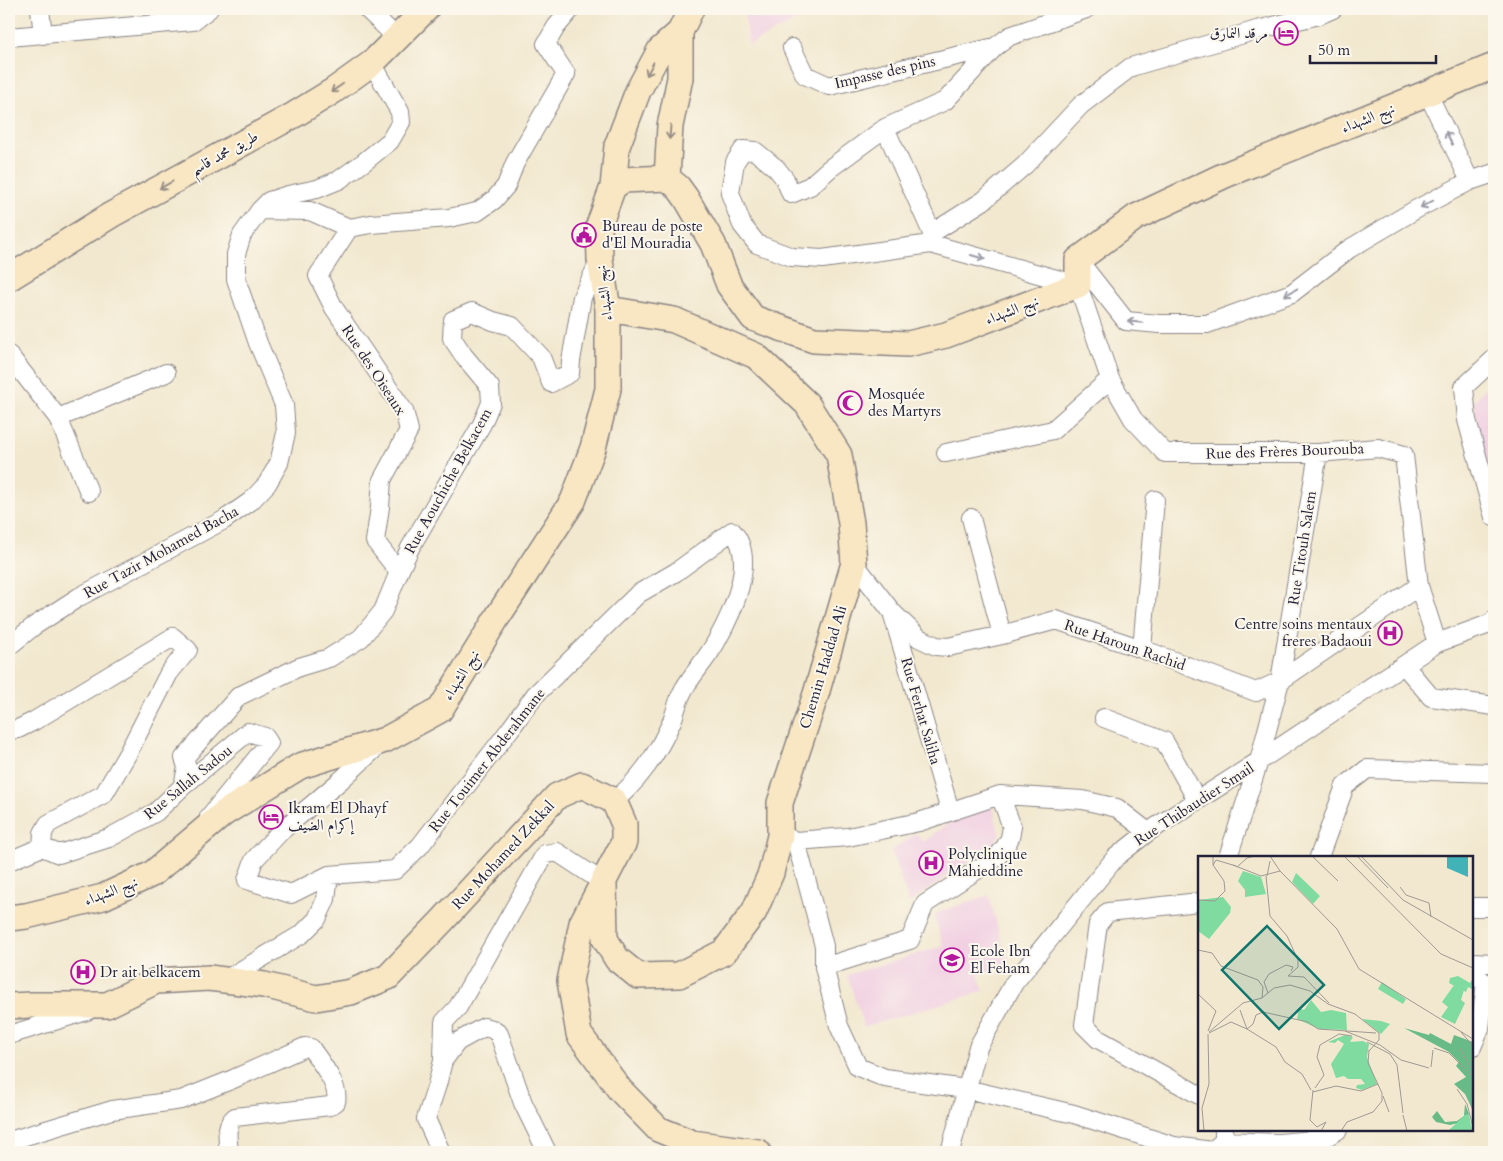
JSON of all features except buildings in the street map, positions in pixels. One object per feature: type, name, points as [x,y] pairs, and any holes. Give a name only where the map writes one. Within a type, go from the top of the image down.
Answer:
[{"type":"street","points":[[40,9],[43,35]]},
{"type":"street","points":[[9,37],[193,21],[209,9]]},
{"type":"street","points":[[367,9],[397,38]]},
{"type":"street","name":"طريق محمد قاسم","points":[[9,278],[111,215],[294,115],[333,91],[372,63],[426,9]]},
{"type":"street","points":[[260,210],[310,211],[349,228],[372,224],[449,218],[476,212],[494,200],[506,186],[515,163],[566,74],[546,44],[556,27],[571,9]]},
{"type":"street","points":[[613,187],[623,180],[667,178],[670,126],[680,78],[680,32],[691,9]]},
{"type":"street","points":[[1086,9],[1010,36],[996,47],[944,101],[885,128],[829,169],[810,186],[791,194],[776,168],[755,151],[742,150],[735,162],[730,193],[742,225],[757,244],[792,257],[822,259],[932,238],[983,201],[1025,165],[1081,105],[1131,67],[1257,30],[1319,15],[1333,9]]},
{"type":"street","name":"نهج الشهداء","points":[[9,918],[26,916],[103,897],[152,874],[224,813],[300,766],[385,740],[440,710],[503,607],[573,501],[593,448],[608,389],[608,309],[600,260],[599,225],[613,187],[616,146],[638,91],[660,50],[680,32]]},
{"type":"street","name":"Impasse des pins","points":[[792,48],[805,75],[829,86],[996,47]]},
{"type":"street","name":"Rue Tazir Mohamed Bacha","points":[[9,646],[34,626],[79,597],[230,515],[251,501],[267,484],[279,463],[286,433],[284,405],[258,343],[236,279],[236,254],[242,235],[269,201],[288,194],[317,189],[339,180],[390,141],[401,122],[400,112],[372,63]]},
{"type":"street","name":"نهج الشهداء","points":[[1078,260],[1136,217],[1225,175],[1494,66]]},
{"type":"street","points":[[1428,94],[1470,181]]},
{"type":"street","points":[[885,128],[932,238],[1078,285],[1078,260]]},
{"type":"street","points":[[1078,260],[1126,321],[1159,324],[1207,324],[1292,293],[1349,248],[1470,181],[1494,173]]},
{"type":"street","name":"نهج الشهداء","points":[[667,178],[678,187],[686,198],[714,244],[729,285],[753,318],[814,340],[908,344],[946,335],[1078,285]]},
{"type":"street","name":"Rue des Oiseaux","points":[[349,228],[318,276],[334,308],[404,411],[408,430],[382,480],[375,541],[399,572]]},
{"type":"street","name":"Rue Aouchiche Belkacem","points":[[183,786],[187,767],[184,758],[239,696],[298,668],[329,658],[361,638],[383,612],[410,548],[482,424],[491,403],[490,387],[464,356],[452,338],[453,320],[472,312],[512,326],[541,357],[551,383],[570,373],[582,297],[600,260]]},
{"type":"street","name":"Rue des Frères Bourouba","points":[[1078,285],[1110,378],[1133,419],[1165,453],[1318,453],[1378,448],[1404,455],[1419,586],[1438,642]]},
{"type":"street","name":"Chemin Haddad Ali","points":[[604,883],[604,939],[617,959],[638,976],[679,975],[724,952],[754,912],[788,838],[780,803],[816,694],[854,563],[852,523],[839,455],[807,404],[756,356],[674,320],[608,309]]},
{"type":"street","points":[[9,355],[58,418],[89,492]]},
{"type":"street","points":[[1494,358],[1464,387],[1468,420],[1494,516]]},
{"type":"street","points":[[58,418],[166,373]]},
{"type":"street","points":[[946,453],[1053,430],[1110,378]]},
{"type":"street","name":"Rue Titouh Salem","points":[[1228,856],[1259,761],[1280,682],[1318,453]]},
{"type":"street","points":[[1142,650],[1155,500]]},
{"type":"street","points":[[971,518],[1002,635]]},
{"type":"street","name":"Rue Touimer Abderahmane","points":[[385,740],[340,782],[281,831],[254,860],[247,880],[291,894],[329,876],[396,870],[420,846],[535,695],[548,681],[638,594],[676,572],[732,532],[738,538],[744,562],[739,589],[732,607],[716,641],[684,690],[672,722],[652,761],[629,789],[614,801]]},
{"type":"street","name":"Rue Haroun Rachid","points":[[854,563],[892,612],[919,638],[936,646],[948,646],[1002,635],[1056,620],[1256,692],[1280,682],[1419,586]]},
{"type":"street","name":"Rue Ferhat Saliha","points":[[892,612],[950,811]]},
{"type":"street","name":"Rue Thibaudier Smail","points":[[950,1152],[978,1047],[1014,982],[1116,857],[1148,832],[1438,642],[1492,623],[1494,620]]},
{"type":"street","points":[[9,730],[18,729],[34,721],[173,637],[188,650],[169,673],[128,753],[104,794],[48,824],[43,833],[42,846],[9,862]]},
{"type":"street","points":[[1404,665],[1431,697],[1494,706]]},
{"type":"street","points":[[1104,718],[1164,741],[1197,800]]},
{"type":"street","name":"Rue Sallah Sadou","points":[[42,846],[59,854],[109,838],[156,812],[183,786],[248,732],[265,736],[269,743],[190,842]]},
{"type":"street","points":[[1319,856],[1345,786],[1367,769],[1494,774]]},
{"type":"street","name":"Rue Mohamed Zekkal","points":[[9,1006],[107,1005],[156,981],[209,978],[264,985],[316,998],[351,992],[388,977],[442,922],[557,796],[582,785],[614,801]]},
{"type":"street","points":[[824,967],[910,940],[925,904],[997,858],[1010,838],[1012,827],[1000,795]]},
{"type":"street","points":[[1148,832],[1117,808],[1082,800],[1000,795],[920,822],[848,837],[788,838],[824,946],[824,967],[839,1026],[858,1067],[885,1078],[966,1089],[1074,1114],[1174,1146],[1212,1151],[1224,1135],[1279,1143],[1323,1139],[1336,1131]]},
{"type":"street","points":[[614,801],[624,824],[624,842],[582,923],[570,981],[579,1034],[620,1090],[658,1129],[692,1143],[758,1152]]},
{"type":"street","points":[[441,1152],[426,1119],[443,1061],[444,1022],[458,1007],[545,854],[557,852],[604,883]]},
{"type":"street","points":[[225,980],[302,934],[317,919],[326,899],[329,876]]},
{"type":"street","points":[[1198,902],[1108,912],[1098,924],[1084,1025],[1098,1039],[1198,1094]]},
{"type":"street","points":[[1473,907],[1494,907]]},
{"type":"street","points":[[1473,962],[1494,963]]},
{"type":"street","points":[[1473,975],[1486,984],[1480,1028],[1473,1045]]},
{"type":"street","points":[[9,1035],[107,1005]]},
{"type":"street","points":[[443,1061],[457,1042],[484,1027],[492,1029],[499,1034],[523,1103],[547,1152]]},
{"type":"street","points":[[9,1141],[112,1110],[181,1100],[231,1080],[305,1046],[311,1048],[335,1086],[338,1095],[336,1102],[330,1106],[235,1117],[228,1126],[229,1152]]},
{"type":"shaded area","points":[[746,9],[818,9],[749,45],[744,12]]},
{"type":"shaded area","points":[[1494,378],[1494,504],[1488,505],[1474,401]]},
{"type":"shaded area","name":"Polyclinique Mahieddine","points":[[993,807],[999,834],[995,844],[909,903],[891,851],[916,833],[923,842],[950,822]]},
{"type":"shaded area","name":"Ecole Ibn El Feham","points":[[989,895],[1010,964],[978,975],[984,991],[864,1027],[847,975],[943,946],[934,914]]},
{"type":"place","name":"مرقد النمارق","points":[[1286,33]]},
{"type":"place","name":"Bureau de poste d'El Mouradia","points":[[584,235]]},
{"type":"place","name":"Mosquée des Martyrs","points":[[850,403]]},
{"type":"place","name":"Centre soins mentaux freres Badaoui","points":[[1390,633]]},
{"type":"place","name":"Ikram El Dhayf إكرام الضيف","points":[[271,817]]},
{"type":"place","name":"Polyclinique Mahieddine","points":[[931,863]]},
{"type":"place","name":"Ecole Ibn El Feham","points":[[952,960]]},
{"type":"place","name":"Dr ait belkacem","points":[[83,972]]}]
